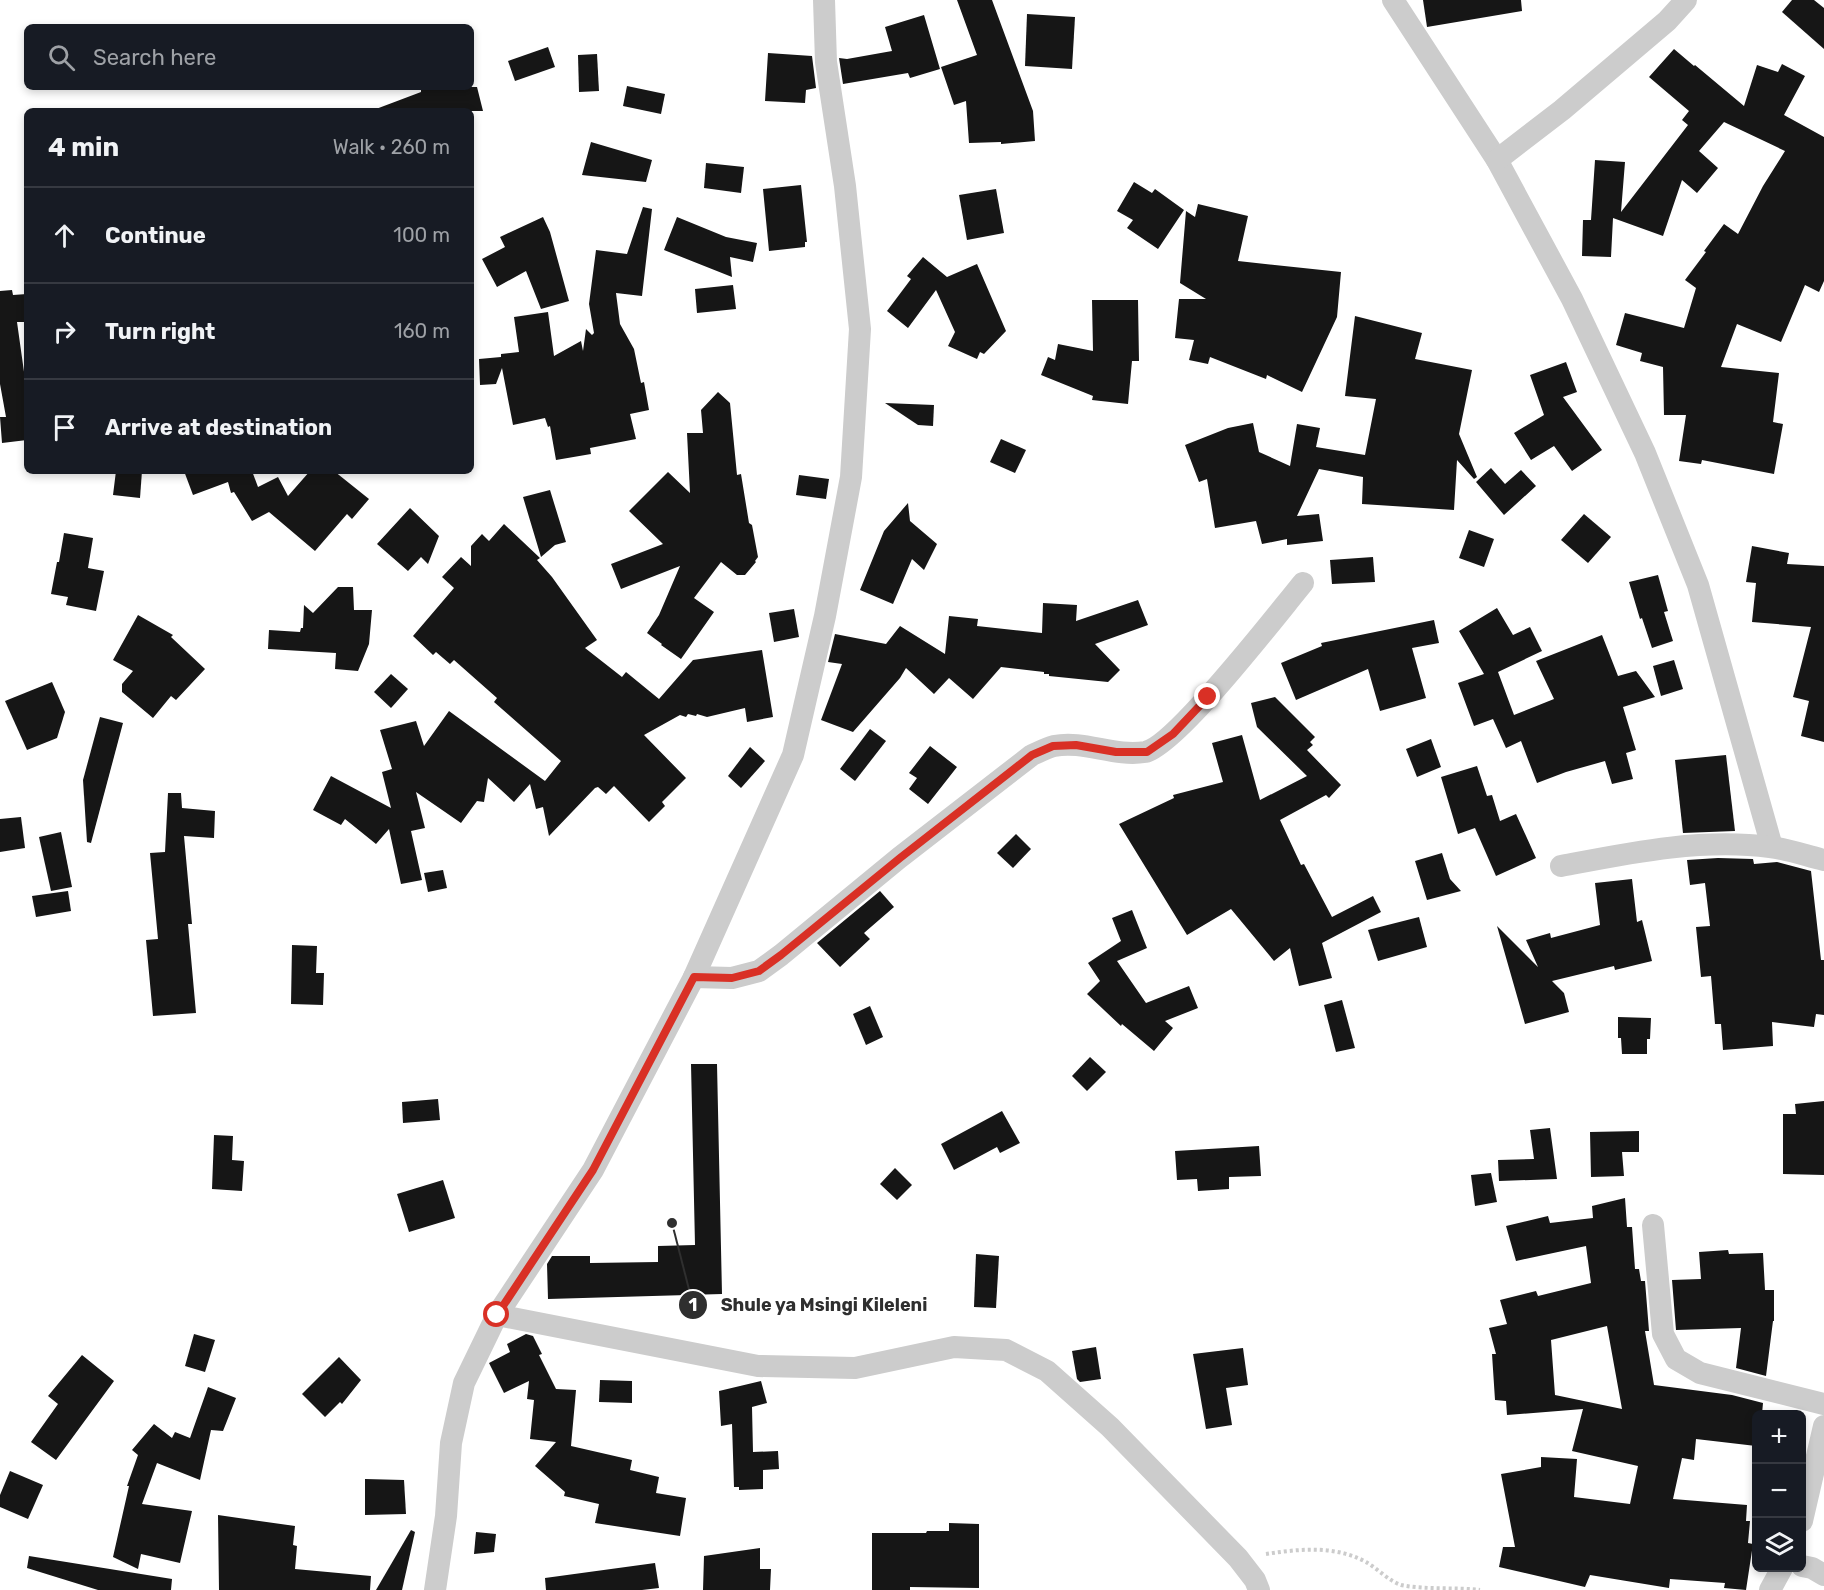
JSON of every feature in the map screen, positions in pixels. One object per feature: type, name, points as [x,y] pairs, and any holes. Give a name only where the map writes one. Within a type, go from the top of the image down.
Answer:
[{"type":"street","points":[[435,1590],[446,1516],[451,1443],[464,1383],[497,1315],[593,1170],[694,977],[793,755],[825,616],[851,477],[860,330],[845,186],[826,62],[824,0]]},
{"type":"street","points":[[1393,0],[1497,160],[1577,309],[1645,453],[1694,574],[1772,847]]},
{"type":"street","points":[[1497,160],[1562,110],[1667,21],[1686,0]]},
{"type":"street","points":[[694,977],[732,978],[759,971],[1032,755],[1053,746],[1076,745],[1116,752],[1147,752],[1173,734],[1208,697],[1303,583]]},
{"type":"street","points":[[1561,866],[1636,852],[1717,844],[1772,847],[1824,860]]},
{"type":"street","points":[[1653,1225],[1663,1334],[1677,1359],[1700,1373],[1824,1404]]},
{"type":"street","points":[[497,1315],[758,1366],[855,1368],[954,1347],[1006,1350],[1047,1371],[1110,1427],[1238,1558],[1255,1580],[1259,1590]]},
{"type":"street","points":[[1803,1518],[1824,1426]]},
{"type":"street","points":[[1806,1567],[1824,1575]]},
{"type":"street","points":[[1770,1590],[1780,1572]]},
{"type":"path","points":[[1238,1558],[1296,1550],[1322,1550],[1345,1554],[1365,1562],[1400,1585],[1442,1590],[1480,1590]]},
{"type":"building","points":[[957,0],[992,0],[1033,111],[1035,141],[1001,144],[1001,142],[969,143],[966,101],[954,105],[941,67],[977,55]]},
{"type":"building","points":[[1423,0],[1521,0],[1522,11],[1427,27]]},
{"type":"building","points":[[1792,0],[1814,0],[1824,8],[1824,49],[1782,12]]},
{"type":"building","points":[[1027,14],[1075,17],[1072,69],[1025,66]]},
{"type":"building","points":[[924,15],[940,69],[910,78],[908,73],[843,84],[839,58],[847,59],[892,51],[885,27]]},
{"type":"building","points":[[548,47],[555,67],[515,81],[508,61]]},
{"type":"building","points":[[1674,49],[1744,106],[1757,65],[1778,72],[1782,64],[1805,76],[1784,115],[1824,137],[1824,281],[1819,292],[1805,285],[1781,342],[1737,324],[1721,367],[1779,373],[1773,422],[1783,424],[1774,474],[1702,460],[1701,464],[1679,461],[1686,415],[1664,415],[1663,367],[1640,361],[1642,353],[1616,345],[1625,313],[1684,328],[1696,288],[1685,280],[1724,224],[1738,234],[1763,186],[1785,151],[1724,122],[1699,151],[1718,168],[1697,193],[1682,180],[1663,236],[1613,218],[1611,257],[1582,256],[1583,220],[1591,220],[1595,160],[1625,162],[1621,212],[1688,125],[1682,120],[1689,111],[1649,77]]},
{"type":"building","points":[[768,53],[812,56],[816,88],[806,90],[805,103],[765,101]]},
{"type":"building","points":[[597,54],[599,91],[579,92],[578,55]]},
{"type":"building","points":[[627,86],[665,94],[661,114],[623,106]]},
{"type":"building","points":[[474,87],[477,87],[483,111],[474,111],[474,108],[379,108],[421,92],[421,90],[474,90]]},
{"type":"building","points":[[591,142],[652,160],[646,182],[582,175]]},
{"type":"building","points":[[706,163],[744,167],[741,193],[704,188]]},
{"type":"building","points":[[1134,182],[1152,193],[1155,189],[1184,210],[1158,249],[1127,228],[1133,220],[1117,211]]},
{"type":"building","points":[[801,185],[807,242],[805,242],[805,247],[769,251],[763,189]]},
{"type":"building","points":[[996,189],[1004,233],[967,240],[959,195]]},
{"type":"building","points":[[1198,204],[1248,216],[1238,261],[1341,272],[1337,317],[1302,392],[1267,375],[1266,379],[1210,357],[1208,364],[1189,360],[1194,340],[1175,338],[1179,299],[1206,299],[1180,283],[1186,211],[1195,217]]},
{"type":"building","points":[[643,207],[652,209],[642,296],[616,293],[620,324],[634,349],[641,383],[644,382],[649,410],[630,414],[636,439],[590,448],[591,454],[556,460],[550,426],[548,427],[545,418],[513,425],[502,368],[496,384],[480,385],[479,359],[501,357],[501,354],[519,352],[514,317],[548,312],[554,356],[581,341],[583,351],[586,329],[592,335],[594,333],[589,304],[596,250],[627,254]]},
{"type":"building","points":[[543,217],[550,232],[569,301],[541,309],[526,271],[497,287],[482,259],[505,247],[500,237]]},
{"type":"building","points":[[677,217],[726,237],[757,243],[753,262],[730,257],[732,277],[664,250]]},
{"type":"building","points":[[923,257],[947,277],[977,264],[1006,331],[984,354],[980,352],[977,359],[948,346],[955,332],[936,290],[908,328],[887,311],[911,279],[907,276]]},
{"type":"building","points":[[733,285],[736,309],[697,313],[695,289]]},
{"type":"building","points":[[12,290],[13,295],[24,294],[24,322],[17,322],[24,372],[24,440],[2,443],[0,417],[6,417],[0,384],[0,291]]},
{"type":"building","points":[[1092,300],[1138,300],[1139,361],[1132,361],[1128,404],[1092,400],[1093,396],[1041,375],[1048,357],[1055,360],[1058,344],[1093,351]]},
{"type":"building","points":[[1355,316],[1422,333],[1415,359],[1472,370],[1459,434],[1477,477],[1474,479],[1457,460],[1454,510],[1362,504],[1363,477],[1319,469],[1297,516],[1319,514],[1323,541],[1287,545],[1287,539],[1262,544],[1256,521],[1215,528],[1207,479],[1199,482],[1185,445],[1228,428],[1253,423],[1259,452],[1290,466],[1297,424],[1320,428],[1316,447],[1365,455],[1376,399],[1345,396]]},
{"type":"building","points":[[1566,362],[1577,392],[1563,397],[1602,450],[1572,471],[1554,446],[1531,460],[1514,433],[1544,415],[1530,375]]},
{"type":"building","points":[[718,392],[730,403],[737,475],[741,474],[749,523],[752,525],[758,557],[745,575],[737,575],[721,562],[694,598],[714,612],[681,659],[647,633],[659,615],[680,566],[621,589],[611,564],[663,544],[629,511],[668,472],[690,493],[687,433],[703,433],[701,410]]},
{"type":"building","points":[[885,403],[934,405],[933,426],[918,425]]},
{"type":"building","points":[[1001,439],[1026,450],[1015,473],[990,462]]},
{"type":"building","points":[[1491,468],[1505,484],[1521,470],[1536,486],[1504,515],[1476,482]]},
{"type":"building","points":[[116,474],[142,474],[140,498],[113,495]]},
{"type":"building","points":[[185,474],[253,474],[258,487],[278,477],[288,496],[307,474],[338,474],[369,499],[352,519],[347,514],[315,551],[269,512],[252,521],[234,492],[231,493],[228,482],[193,495]]},
{"type":"building","points":[[799,475],[829,479],[826,499],[796,495]]},
{"type":"building","points":[[550,490],[566,542],[555,545],[541,557],[523,497]]},
{"type":"building","points":[[908,503],[910,521],[937,544],[924,570],[912,559],[893,604],[860,590],[884,531]]},
{"type":"building","points":[[410,508],[439,536],[428,564],[421,557],[408,571],[377,544]]},
{"type":"building","points":[[1584,514],[1611,537],[1588,563],[1561,540]]},
{"type":"building","points":[[504,524],[540,558],[537,560],[597,640],[585,648],[622,677],[626,672],[659,699],[693,660],[762,650],[773,717],[747,722],[745,708],[707,717],[697,714],[696,716],[688,714],[686,717],[680,715],[644,735],[686,778],[662,802],[665,806],[649,822],[614,786],[606,794],[598,787],[595,788],[549,836],[543,807],[536,809],[530,784],[514,802],[488,778],[484,802],[477,801],[461,823],[416,792],[425,828],[411,831],[422,880],[401,884],[389,829],[376,844],[345,819],[341,825],[313,810],[331,776],[391,808],[382,772],[392,769],[380,730],[416,721],[424,746],[449,711],[545,781],[561,761],[494,702],[497,698],[454,660],[450,664],[436,652],[433,655],[413,636],[454,588],[442,577],[461,557],[471,566],[471,546],[482,534],[489,541]]},
{"type":"building","points":[[1469,530],[1494,539],[1484,567],[1459,558]]},
{"type":"building","points":[[64,533],[93,538],[88,568],[104,571],[96,611],[66,605],[68,597],[51,594]]},
{"type":"building","points":[[1752,546],[1789,553],[1787,564],[1824,566],[1824,742],[1801,736],[1809,701],[1793,697],[1811,627],[1752,622],[1756,583],[1746,582]]},
{"type":"building","points":[[1373,557],[1375,582],[1332,584],[1330,560]]},
{"type":"building","points":[[1658,575],[1668,611],[1664,612],[1673,641],[1652,648],[1629,582]]},
{"type":"building","points":[[338,587],[353,587],[354,610],[372,610],[369,644],[358,671],[335,669],[336,653],[268,649],[269,630],[300,632],[303,628],[304,605],[313,613]]},
{"type":"building","points":[[1138,600],[1148,625],[1095,644],[1120,670],[1108,682],[1049,676],[1044,672],[1001,667],[973,699],[949,678],[934,694],[906,668],[853,732],[821,720],[842,664],[828,662],[835,634],[886,644],[900,626],[945,654],[949,616],[978,619],[977,626],[1042,633],[1043,603],[1077,605],[1076,621]]},
{"type":"building","points":[[1497,608],[1513,635],[1530,627],[1542,651],[1498,672],[1514,715],[1554,699],[1536,661],[1602,635],[1618,676],[1636,671],[1655,697],[1623,707],[1636,750],[1626,753],[1633,779],[1612,784],[1605,761],[1537,783],[1521,741],[1506,748],[1493,719],[1474,726],[1458,683],[1484,674],[1459,631]]},
{"type":"building","points":[[794,609],[799,637],[774,642],[769,613]]},
{"type":"building","points":[[138,615],[173,635],[171,637],[205,669],[176,700],[171,696],[153,718],[122,692],[122,684],[133,671],[113,660]]},
{"type":"building","points":[[1434,620],[1439,643],[1412,648],[1426,698],[1380,711],[1368,669],[1296,700],[1281,663],[1322,646],[1321,643]]},
{"type":"building","points":[[1674,660],[1683,689],[1661,696],[1653,666]]},
{"type":"building","points":[[391,674],[408,689],[391,708],[374,692]]},
{"type":"building","points":[[52,682],[65,712],[57,738],[27,750],[5,701]]},
{"type":"building","points":[[1275,697],[1315,737],[1310,742],[1313,745],[1307,750],[1341,785],[1329,798],[1326,795],[1280,820],[1301,865],[1304,864],[1332,917],[1373,896],[1381,912],[1322,943],[1332,978],[1299,986],[1290,948],[1274,961],[1231,909],[1187,935],[1119,824],[1174,798],[1173,795],[1223,782],[1212,743],[1242,735],[1260,800],[1307,776],[1257,727],[1251,703]]},
{"type":"building","points":[[100,717],[123,723],[91,843],[87,842],[83,780]]},
{"type":"building","points":[[870,729],[886,741],[855,781],[840,769]]},
{"type":"building","points":[[1431,739],[1441,767],[1417,777],[1406,749]]},
{"type":"building","points":[[930,746],[957,767],[928,804],[909,789],[917,778],[909,773]]},
{"type":"building","points":[[750,747],[765,761],[741,788],[728,776]]},
{"type":"building","points":[[1726,755],[1735,831],[1683,833],[1675,760]]},
{"type":"building","points":[[1477,766],[1487,796],[1492,795],[1500,821],[1516,814],[1536,858],[1496,876],[1475,828],[1458,834],[1441,777]]},
{"type":"building","points":[[168,793],[181,793],[182,808],[215,811],[214,838],[184,836],[192,924],[188,924],[196,1013],[153,1016],[146,940],[158,939],[150,853],[165,852]]},
{"type":"building","points":[[21,817],[25,848],[0,852],[0,819]]},
{"type":"building","points":[[61,832],[72,887],[51,891],[39,837]]},
{"type":"building","points":[[1016,834],[1031,849],[1013,868],[997,853]]},
{"type":"building","points":[[1442,853],[1450,879],[1461,891],[1427,900],[1415,861]]},
{"type":"building","points":[[1753,859],[1754,864],[1777,862],[1811,871],[1821,960],[1824,960],[1824,1015],[1816,1014],[1814,1027],[1772,1022],[1773,1046],[1723,1050],[1721,1024],[1715,1024],[1711,976],[1701,977],[1696,927],[1710,926],[1705,883],[1690,885],[1687,860]]},
{"type":"building","points":[[443,870],[447,888],[428,892],[424,873]]},
{"type":"building","points":[[1632,879],[1637,922],[1642,920],[1652,961],[1615,970],[1614,966],[1552,981],[1564,993],[1569,1012],[1525,1024],[1497,926],[1538,967],[1526,940],[1550,933],[1551,938],[1600,925],[1595,883]]},
{"type":"building","points":[[68,891],[71,911],[36,917],[32,896]]},
{"type":"building","points":[[880,891],[894,907],[864,933],[870,939],[840,967],[817,943]]},
{"type":"building","points":[[1132,910],[1147,948],[1117,961],[1146,1003],[1189,986],[1198,1008],[1165,1021],[1173,1028],[1154,1051],[1122,1024],[1121,1026],[1087,994],[1100,981],[1088,963],[1121,941],[1112,918]]},
{"type":"building","points":[[1419,917],[1427,947],[1378,961],[1368,930]]},
{"type":"building","points":[[292,945],[317,946],[316,973],[324,973],[323,1005],[291,1004]]},
{"type":"building","points":[[1342,1000],[1355,1048],[1336,1052],[1324,1005]]},
{"type":"building","points":[[870,1006],[883,1037],[866,1045],[853,1014]]},
{"type":"building","points":[[1618,1017],[1651,1018],[1647,1054],[1622,1054],[1621,1038],[1618,1038]]},
{"type":"building","points":[[1090,1057],[1106,1072],[1087,1091],[1072,1076]]},
{"type":"building","points":[[691,1064],[717,1064],[722,1294],[548,1299],[547,1264],[552,1256],[590,1256],[590,1263],[658,1262],[658,1246],[695,1245]]},
{"type":"building","points":[[438,1099],[440,1120],[403,1123],[402,1102]]},
{"type":"building","points":[[1824,1101],[1824,1175],[1783,1174],[1783,1114],[1796,1114],[1795,1104]]},
{"type":"building","points":[[1002,1111],[1020,1143],[1000,1153],[997,1147],[954,1170],[941,1144]]},
{"type":"building","points":[[1550,1128],[1557,1179],[1499,1181],[1498,1160],[1534,1159],[1530,1130]]},
{"type":"building","points":[[1639,1131],[1639,1152],[1622,1152],[1624,1176],[1591,1177],[1590,1132]]},
{"type":"building","points":[[214,1135],[233,1136],[232,1160],[244,1161],[242,1191],[212,1189]]},
{"type":"building","points":[[1259,1146],[1261,1176],[1229,1177],[1229,1189],[1198,1191],[1197,1179],[1177,1180],[1175,1151]]},
{"type":"building","points":[[895,1168],[912,1185],[897,1200],[880,1184]]},
{"type":"building","points":[[1491,1173],[1497,1202],[1475,1206],[1471,1175]]},
{"type":"building","points":[[443,1180],[455,1218],[409,1232],[397,1194]]},
{"type":"building","points":[[1625,1198],[1627,1227],[1632,1227],[1635,1269],[1639,1269],[1641,1281],[1645,1281],[1649,1331],[1645,1331],[1654,1385],[1732,1395],[1763,1403],[1762,1410],[1752,1410],[1752,1446],[1696,1439],[1694,1460],[1682,1458],[1673,1499],[1747,1505],[1746,1521],[1750,1521],[1748,1543],[1752,1544],[1752,1551],[1746,1590],[1724,1588],[1725,1583],[1670,1579],[1669,1588],[1590,1575],[1585,1587],[1499,1567],[1503,1547],[1515,1547],[1501,1474],[1541,1467],[1541,1457],[1577,1459],[1574,1497],[1630,1504],[1638,1466],[1572,1451],[1583,1409],[1507,1415],[1506,1401],[1495,1400],[1492,1354],[1496,1354],[1489,1328],[1507,1324],[1500,1300],[1536,1291],[1538,1296],[1591,1283],[1586,1246],[1516,1261],[1506,1226],[1548,1216],[1550,1223],[1593,1218],[1592,1206]],"holes":[[[1607,1326],[1622,1409],[1555,1395],[1551,1340]]]},
{"type":"building","points":[[1728,1250],[1729,1254],[1763,1253],[1765,1290],[1774,1290],[1774,1321],[1766,1376],[1736,1368],[1741,1328],[1676,1330],[1672,1280],[1701,1279],[1699,1252]]},
{"type":"building","points":[[976,1254],[999,1256],[996,1308],[974,1307]]},
{"type":"building","points":[[194,1334],[215,1340],[205,1372],[185,1366]]},
{"type":"building","points":[[526,1334],[533,1336],[542,1354],[539,1355],[556,1389],[576,1390],[571,1446],[632,1460],[630,1470],[659,1477],[656,1493],[686,1498],[680,1536],[595,1523],[599,1504],[564,1496],[565,1492],[535,1466],[556,1442],[530,1439],[534,1400],[527,1399],[529,1381],[504,1393],[489,1363],[510,1352],[507,1344]]},
{"type":"building","points":[[1096,1347],[1101,1379],[1080,1382],[1077,1379],[1072,1351]]},
{"type":"building","points":[[1243,1348],[1248,1385],[1226,1388],[1232,1425],[1206,1429],[1193,1354]]},
{"type":"building","points":[[82,1355],[114,1381],[56,1460],[31,1442],[58,1404],[48,1396]]},
{"type":"building","points":[[339,1357],[361,1380],[342,1404],[340,1402],[325,1417],[302,1394]]},
{"type":"building","points":[[600,1380],[632,1381],[632,1403],[599,1402]]},
{"type":"building","points":[[761,1381],[767,1403],[752,1407],[753,1452],[778,1451],[779,1469],[763,1470],[763,1489],[739,1490],[739,1487],[734,1487],[732,1424],[721,1426],[719,1391]]},
{"type":"building","points":[[208,1387],[236,1398],[223,1431],[211,1430],[200,1480],[157,1463],[142,1504],[192,1511],[180,1563],[141,1554],[138,1569],[113,1557],[129,1486],[127,1486],[138,1455],[132,1450],[154,1424],[172,1438],[175,1432],[190,1438]]},
{"type":"building","points":[[10,1471],[43,1485],[28,1519],[0,1507],[0,1495]]},
{"type":"building","points":[[365,1479],[404,1480],[406,1514],[365,1515]]},
{"type":"building","points":[[218,1515],[295,1526],[293,1545],[297,1546],[295,1569],[371,1576],[370,1590],[219,1590]]},
{"type":"building","points":[[949,1523],[979,1524],[979,1588],[910,1587],[910,1590],[872,1590],[872,1533],[949,1531]]},
{"type":"building","points":[[411,1530],[415,1532],[402,1590],[376,1590]]},
{"type":"building","points":[[476,1532],[496,1534],[494,1552],[474,1554]]},
{"type":"building","points":[[760,1548],[760,1569],[771,1569],[770,1590],[703,1590],[704,1556]]},
{"type":"building","points":[[29,1556],[172,1579],[171,1590],[98,1590],[27,1568]]},
{"type":"building","points":[[655,1563],[659,1588],[546,1590],[545,1578]]},
{"type":"place","name":"Shule ya Msingi Kileleni","points":[[672,1223]]},
{"type":"route","points":[[497,1315],[593,1170],[694,977],[732,978],[759,971],[1032,755],[1053,746],[1076,745],[1116,752],[1147,752],[1173,734],[1208,697]]}]
